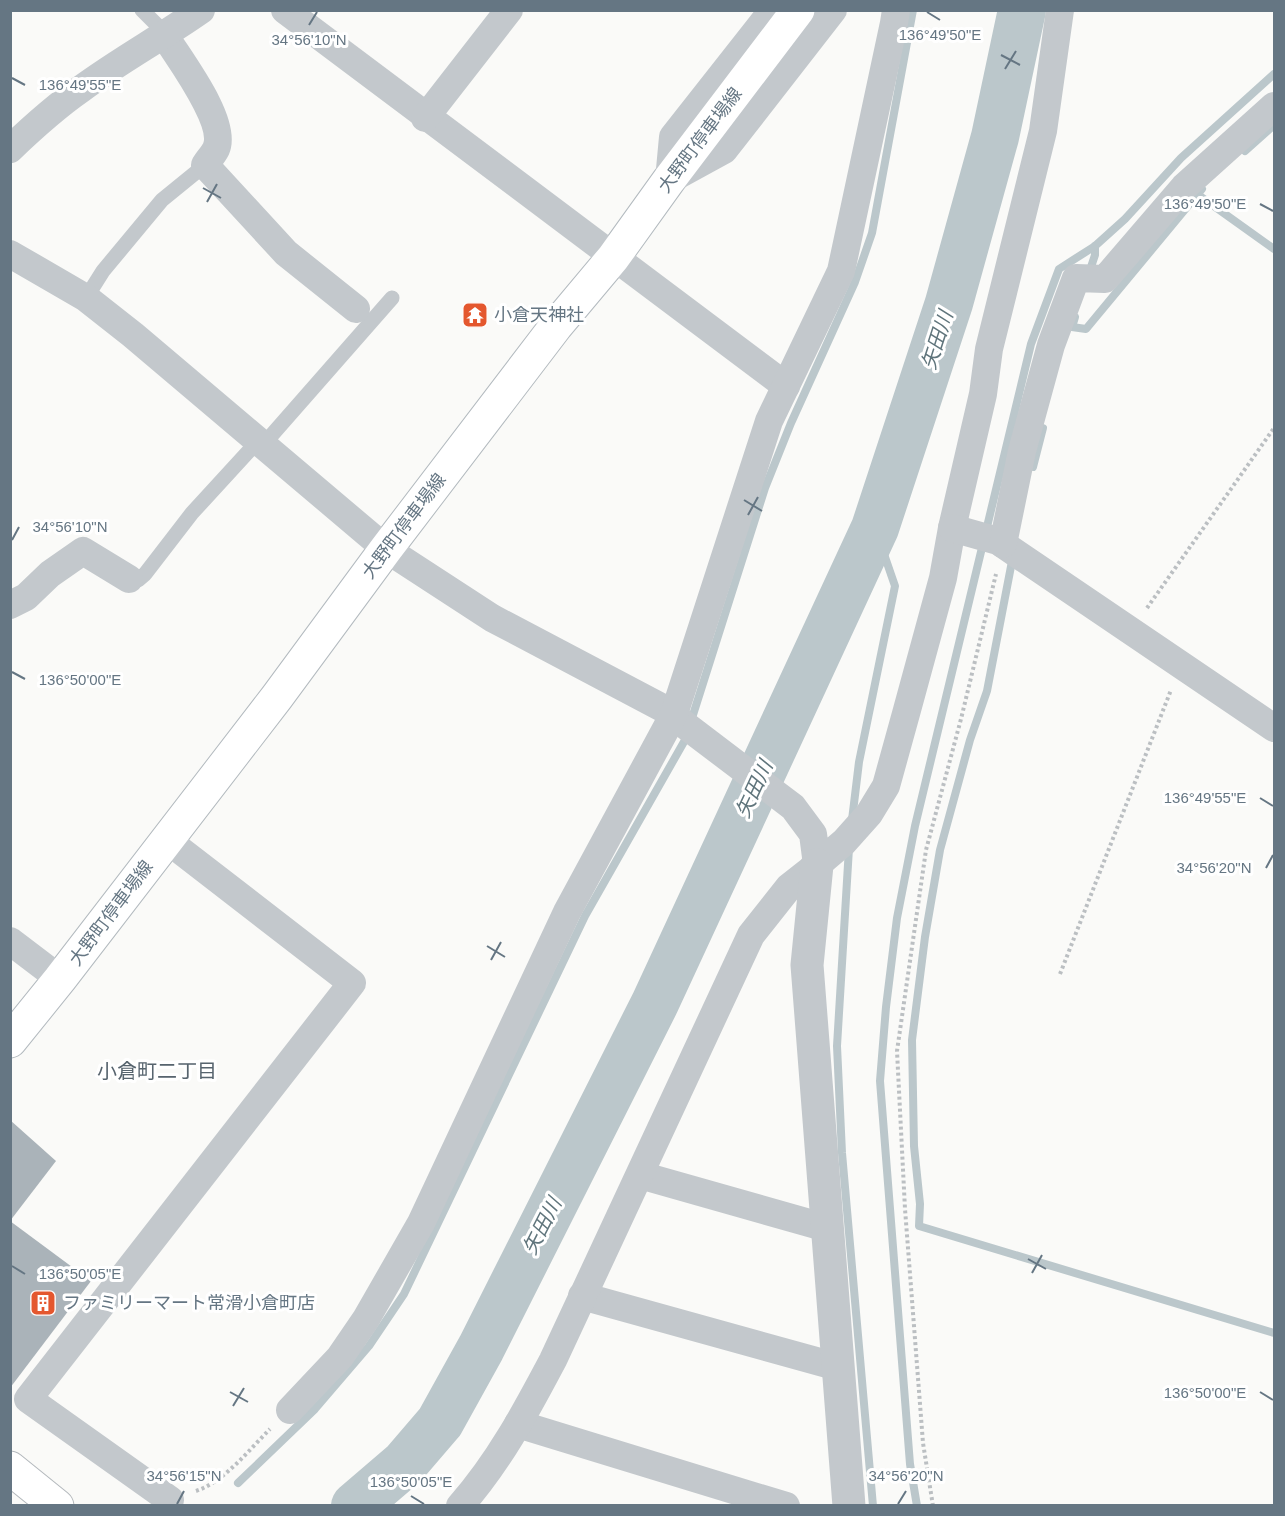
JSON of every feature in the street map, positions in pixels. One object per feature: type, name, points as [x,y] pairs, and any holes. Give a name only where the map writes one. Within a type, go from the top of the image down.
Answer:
[{"type":"main road","name":"大野町停車場線","points":[[10,1041],[60,980],[277,697],[386,549],[556,326],[613,258],[798,10]]},
{"type":"main road","points":[[10,1468],[57,1506]]},
{"type":"street","points":[[10,149],[36,124],[81,89],[165,36],[201,10]]},
{"type":"street","points":[[285,10],[425,118],[786,386]]},
{"type":"street","points":[[425,118],[509,10]]},
{"type":"street","points":[[669,180],[673,137],[773,10]]},
{"type":"street","points":[[669,180],[724,150],[833,10]]},
{"type":"street","points":[[290,1410],[340,1357],[366,1319],[421,1223],[567,912],[678,718],[769,421],[841,271],[896,10]]},
{"type":"street","points":[[460,1506],[518,1424],[553,1360],[751,935],[789,887],[844,842],[869,814],[886,786],[943,578],[959,531],[989,349],[1043,132],[1060,10]]},
{"type":"street","points":[[165,36],[202,93],[213,116],[217,132],[217,148],[204,165],[286,254],[356,309]]},
{"type":"street","points":[[1001,542],[1022,451],[1051,345],[1076,278],[1104,279],[1184,187],[1275,106]]},
{"type":"street","points":[[10,254],[86,298],[134,334],[386,549],[492,618],[678,718],[793,807],[813,834],[817,866],[807,965],[849,1506]]},
{"type":"street","points":[[959,531],[1001,542],[1275,729]]},
{"type":"street","points":[[10,605],[26,597],[50,574],[83,551],[129,579]]},
{"type":"street","points":[[167,840],[352,983],[28,1399],[170,1500]]},
{"type":"street","points":[[10,941],[60,980]]},
{"type":"street","points":[[640,1175],[827,1228]]},
{"type":"street","points":[[582,1296],[838,1367]]},
{"type":"street","points":[[518,1424],[786,1506]]},
{"type":"lane","points":[[142,10],[165,36]]},
{"type":"lane","points":[[86,298],[103,271],[162,200],[204,165]]},
{"type":"lane","points":[[129,579],[138,580],[145,574],[192,513],[261,443],[392,298]]},
{"type":"path","points":[[1131,631],[1275,428]]},
{"type":"path","points":[[933,1506],[923,1443],[908,1245],[897,1051],[926,850],[961,719],[1001,542]]},
{"type":"path","points":[[1060,974],[1181,665]]},
{"type":"path","points":[[170,1500],[206,1487],[227,1472],[290,1410]]},
{"type":"building","points":[[10,1120],[56,1161],[10,1221]]},
{"type":"building","name":"ファミリーマート常滑小倉町店","points":[[10,1221],[91,1281],[10,1388]]},
{"type":"waterway","points":[[238,1483],[315,1409],[369,1346],[404,1294],[585,916],[685,740],[765,488],[791,423],[855,282],[872,233],[913,10]]},
{"type":"waterway","name":"矢田川","points":[[355,1506],[404,1464],[440,1422],[481,1348],[655,1003],[875,528],[949,303],[995,137],[1022,10]]},
{"type":"waterway","points":[[917,1506],[910,1464],[880,1081],[886,1007],[897,918],[915,826],[1031,344],[1059,269],[1095,246],[1125,219],[1181,158],[1274,74]]},
{"type":"waterway","points":[[1245,151],[1274,125]]},
{"type":"waterway","points":[[1075,317],[1072,327],[1086,329],[1202,189]]},
{"type":"waterway","points":[[1197,194],[1274,249]]},
{"type":"waterway","points":[[1089,273],[1095,255],[1095,246]]},
{"type":"waterway","points":[[1033,467],[1043,428]]},
{"type":"waterway","points":[[852,820],[859,762],[895,586],[875,528]]},
{"type":"waterway","points":[[1013,556],[987,691],[970,740],[940,850],[925,937],[912,1040],[914,1146],[920,1204],[919,1226],[1274,1333]]},
{"type":"waterway","points":[[849,848],[837,1046],[842,1153],[873,1506]]},
{"type":"place","name":"小倉天神社","points":[[475,315]]},
{"type":"place","name":"ファミリーマート常滑小倉町店","points":[[43,1303]]},
{"type":"district","name":"小倉町二丁目","points":[[157,1071]]}]
